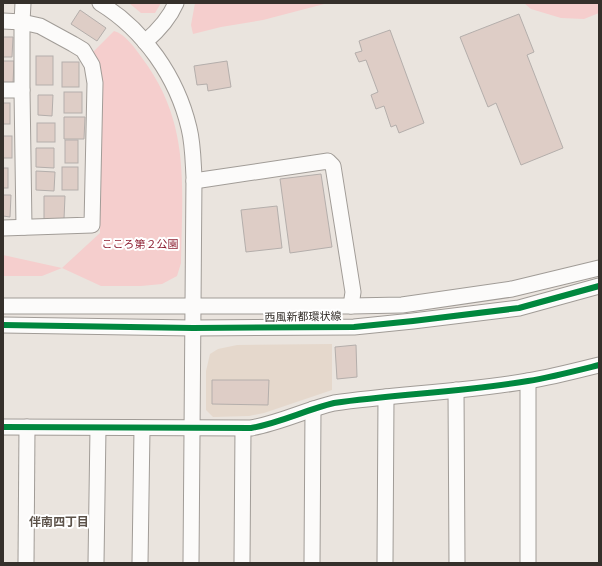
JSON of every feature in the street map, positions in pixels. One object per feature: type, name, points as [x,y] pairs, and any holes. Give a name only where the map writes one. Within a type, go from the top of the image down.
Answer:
[{"type":"street","points":[[23,3],[22,90],[24,227]]},
{"type":"street","points":[[100,3],[127,23],[145,42],[169,76],[182,104],[189,128],[193,152],[191,563]]},
{"type":"street","points":[[145,42],[164,24],[176,3]]},
{"type":"street","points":[[3,21],[22,22],[40,26],[74,44],[83,50],[92,65],[96,83],[92,225],[3,228]]},
{"type":"street","points":[[3,90],[22,90]]},
{"type":"street","points":[[194,181],[328,161],[334,166],[353,292],[351,306]]},
{"type":"street","name":"西風新都環状線","points":[[3,306],[351,306],[402,304],[512,289],[599,268]]},
{"type":"street","name":"西風新都環状線","points":[[3,325],[193,328],[354,327],[519,308],[599,286]]},
{"type":"street","points":[[3,427],[243,429],[267,426],[334,403],[528,381],[562,375],[599,365]]},
{"type":"street","points":[[528,381],[528,563]]},
{"type":"street","points":[[456,390],[457,563]]},
{"type":"street","points":[[385,563],[386,398]]},
{"type":"street","points":[[312,563],[313,409]]},
{"type":"street","points":[[26,563],[27,428]]},
{"type":"street","points":[[96,563],[98,428]]},
{"type":"street","points":[[140,563],[142,429]]},
{"type":"street","points":[[242,563],[243,429]]},
{"type":"shaded area","points":[[332,344],[332,390],[264,413],[249,416],[213,417],[206,410],[206,371],[210,354],[218,349],[237,345]]},
{"type":"green space","points":[[129,3],[161,3],[155,13],[141,13]]},
{"type":"green space","points":[[195,3],[328,3],[263,20],[221,27],[193,34],[191,25]]},
{"type":"green space","points":[[524,3],[599,3],[599,13],[584,19],[561,18],[531,9]]},
{"type":"green space","name":"こころ第２公園","points":[[114,31],[126,38],[133,46],[158,82],[169,107],[176,131],[182,181],[181,263],[177,276],[162,284],[141,286],[101,286],[62,268],[100,233],[99,80],[90,55]]},
{"type":"green space","points":[[3,255],[62,268],[42,276],[3,276]]},
{"type":"building","points":[[80,10],[106,28],[97,41],[71,24]]},
{"type":"building","points":[[519,14],[534,52],[527,55],[563,148],[521,165],[496,103],[488,107],[460,37]]},
{"type":"building","points":[[390,30],[424,123],[399,133],[396,125],[391,127],[384,106],[376,109],[371,95],[378,92],[366,60],[359,62],[355,53],[362,51],[359,41]]},
{"type":"building","points":[[3,37],[13,37],[12,57],[3,57]]},
{"type":"building","points":[[36,56],[53,56],[53,85],[36,85]]},
{"type":"building","points":[[3,61],[14,61],[13,83],[3,83]]},
{"type":"building","points":[[227,61],[231,87],[208,91],[207,84],[197,85],[194,66]]},
{"type":"building","points":[[62,62],[79,62],[79,87],[62,87]]},
{"type":"building","points":[[64,92],[82,92],[82,113],[64,113]]},
{"type":"building","points":[[38,95],[53,95],[52,116],[38,115]]},
{"type":"building","points":[[3,103],[10,103],[10,124],[3,124]]},
{"type":"building","points":[[64,117],[85,117],[84,139],[64,139]]},
{"type":"building","points":[[37,123],[55,123],[55,142],[37,142]]},
{"type":"building","points":[[3,136],[12,136],[12,158],[3,158]]},
{"type":"building","points":[[65,140],[78,140],[78,163],[65,163]]},
{"type":"building","points":[[36,148],[54,148],[54,168],[36,167]]},
{"type":"building","points":[[62,167],[78,167],[78,190],[62,190]]},
{"type":"building","points":[[3,168],[8,168],[8,188],[3,188]]},
{"type":"building","points":[[36,171],[55,172],[54,191],[36,190]]},
{"type":"building","points":[[321,174],[332,247],[290,253],[280,179]]},
{"type":"building","points":[[3,195],[11,195],[10,217],[3,216]]},
{"type":"building","points":[[44,196],[65,196],[64,219],[44,219]]},
{"type":"building","points":[[277,206],[282,248],[246,252],[241,210]]},
{"type":"building","points":[[356,345],[357,377],[337,379],[335,347]]},
{"type":"building","points":[[212,380],[269,380],[268,405],[212,404]]},
{"type":"cycle path","points":[[3,325],[193,328],[354,327],[519,308],[599,286]]},
{"type":"cycle path","points":[[3,427],[251,428],[272,423],[334,403],[504,385],[546,378],[599,365]]},
{"type":"district","name":"伴南四丁目","points":[[59,522]]}]
